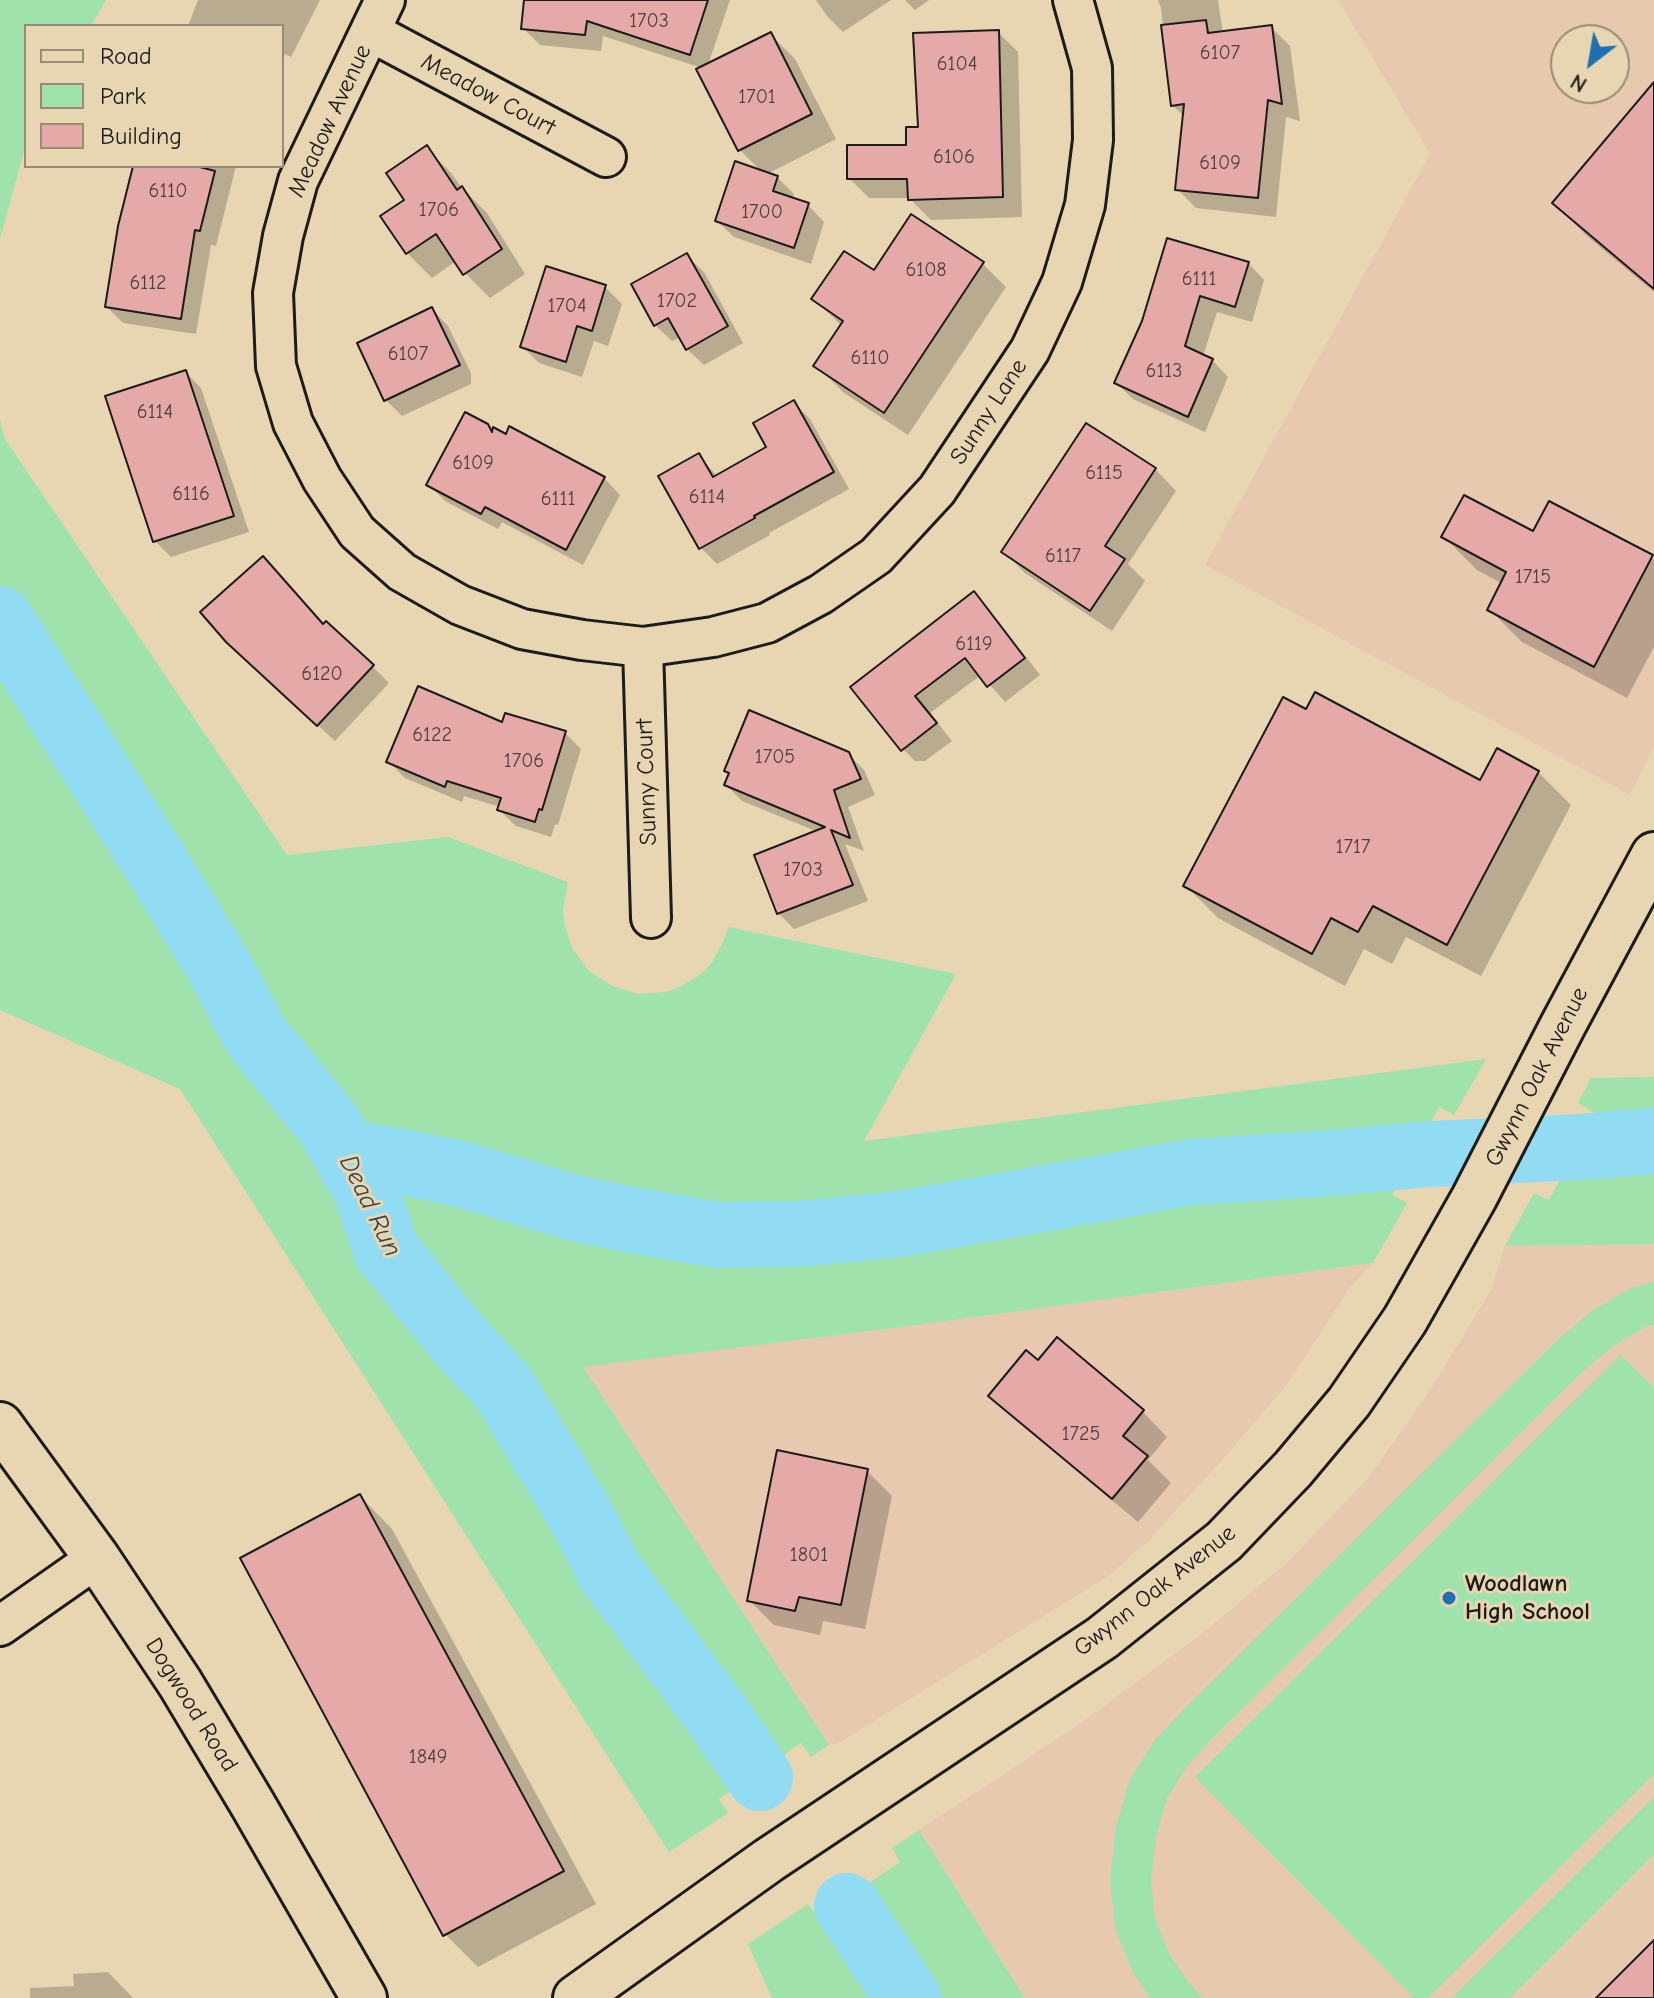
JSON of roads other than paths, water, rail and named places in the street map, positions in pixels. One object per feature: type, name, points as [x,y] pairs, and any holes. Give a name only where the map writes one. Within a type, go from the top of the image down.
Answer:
[{"type":"street","name":"Sunny Lane","points":[[643,647],[713,637],[767,623],[807,602],[876,556],[937,490],[1030,350],[1062,282],[1085,205],[1093,140],[1092,68],[1073,0]]},
{"type":"street","name":"Meadow Avenue","points":[[378,16],[298,181],[283,236],[273,293],[276,366],[293,423],[322,479],[357,532],[402,572],[460,605],[522,629],[643,647]]},
{"type":"street","name":"Meadow Court","points":[[378,16],[606,157]]},
{"type":"street","name":"Sunny Court","points":[[643,647],[651,918]]},
{"type":"street","name":"Gwynn Oak Avenue","points":[[576,1998],[769,1860],[1102,1638],[1224,1541],[1293,1469],[1349,1402],[1405,1320],[1474,1198],[1654,855]]},
{"type":"street","name":"Dogwood Road","points":[[0,1425],[97,1558],[180,1683],[364,1998]]},
{"type":"street","points":[[0,1626],[97,1558]]},
{"type":"waterway","name":"Dead Run","points":[[0,619],[217,963],[256,1036],[329,1125],[367,1192],[386,1250],[459,1340],[503,1387],[580,1514],[610,1572],[723,1723],[760,1778]]},
{"type":"waterway","points":[[346,1153],[461,1174],[574,1208],[719,1235],[797,1234],[900,1224],[1193,1172],[1654,1141]]},
{"type":"waterway","name":"Dead Run","points":[[847,1906],[908,1998]]},
{"type":"place","name":"Woodlawn High School","points":[[1449,1598]]}]
